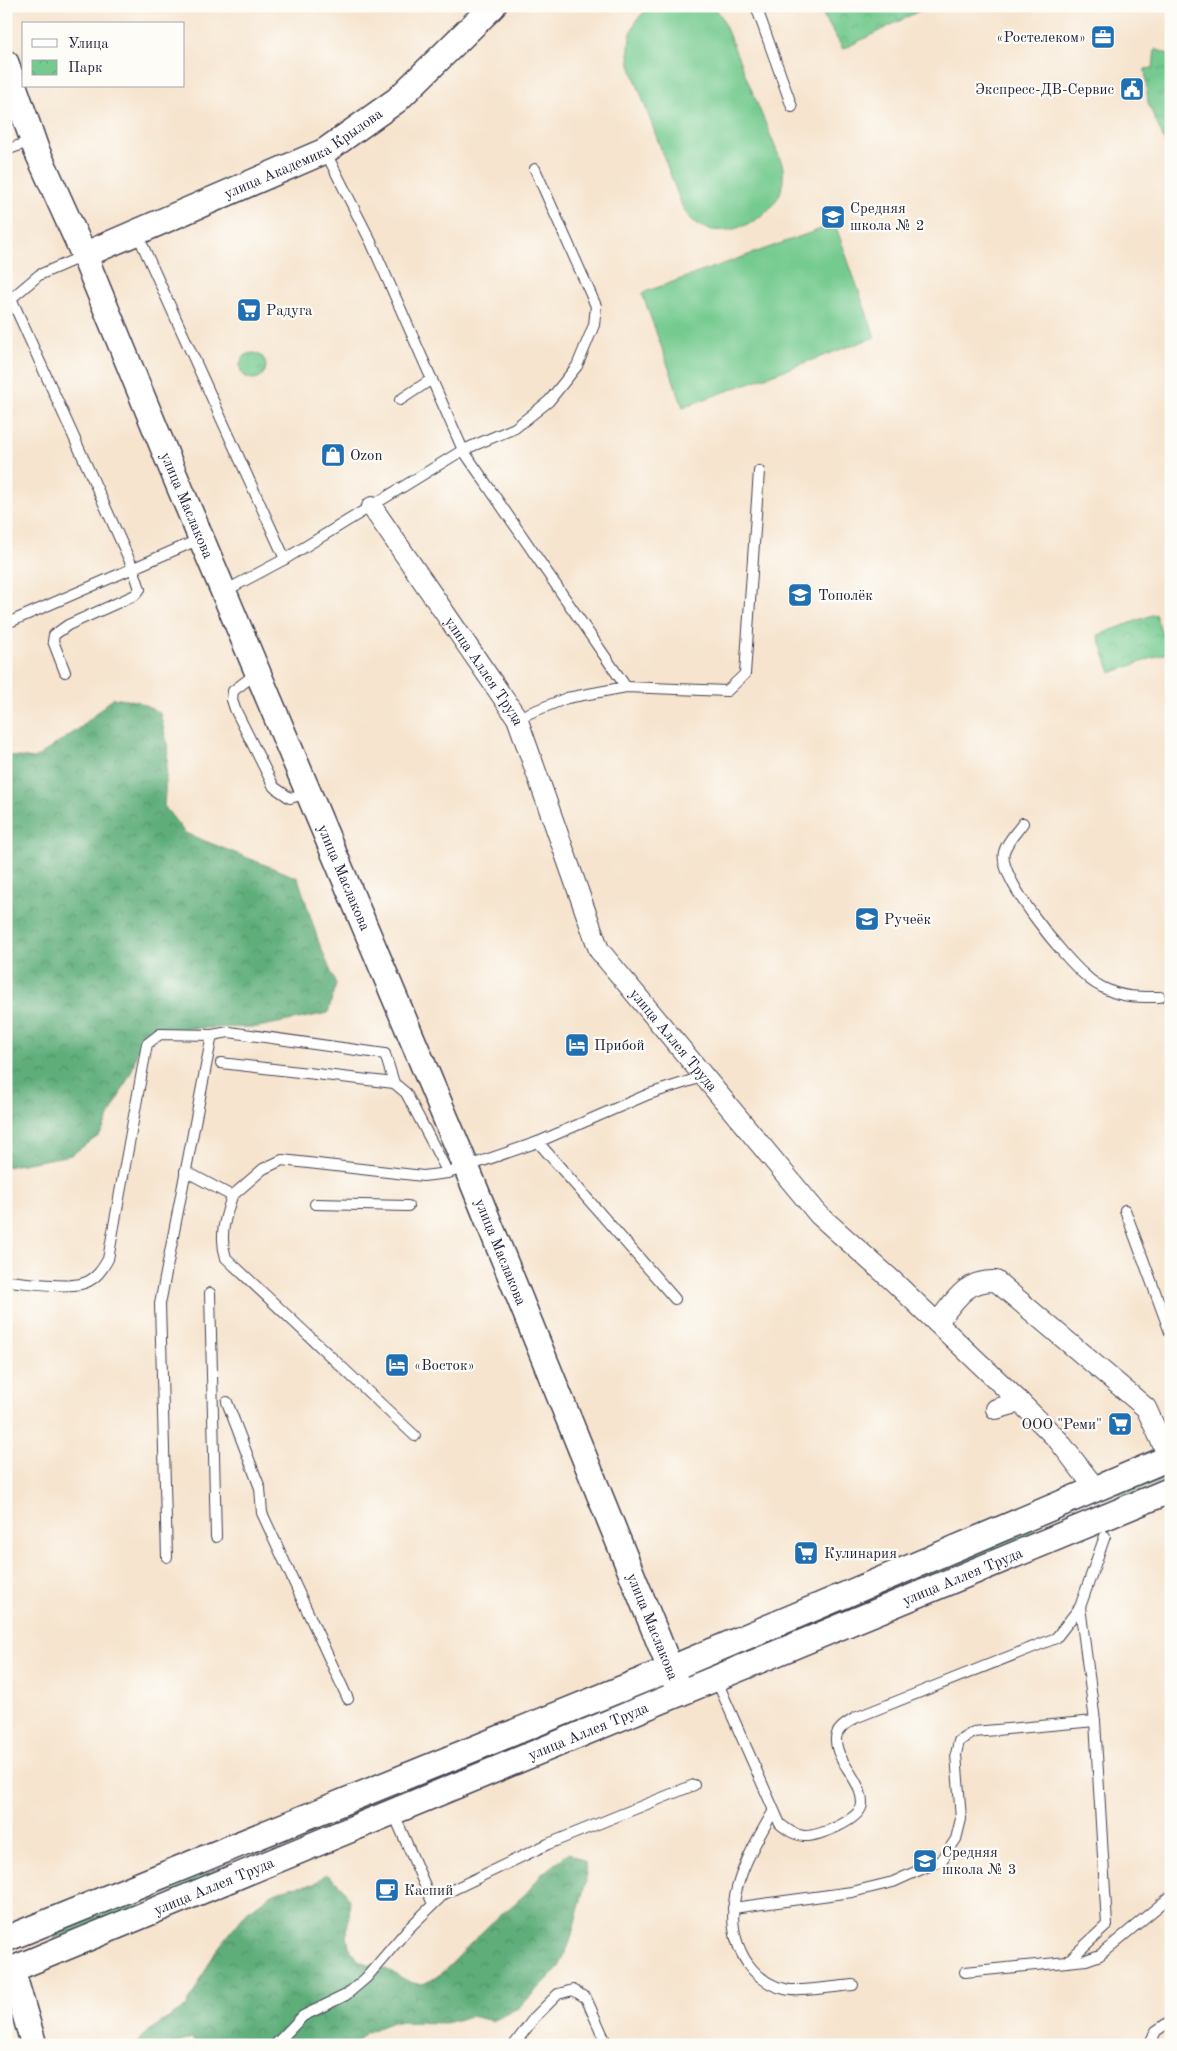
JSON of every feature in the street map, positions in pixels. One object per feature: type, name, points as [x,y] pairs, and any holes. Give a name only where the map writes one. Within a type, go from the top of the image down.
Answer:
[{"type":"street","name":"улица Академика Крылова","points":[[84,255],[325,151],[397,100],[493,6]]},
{"type":"street","name":"улица Маслакова","points":[[6,63],[33,140],[84,255],[309,793],[457,1169],[680,1693]]},
{"type":"street","name":"улица Аллея Труда","points":[[372,507],[517,718],[599,950],[819,1215],[1020,1402],[1058,1440],[1096,1489]]},
{"type":"street","points":[[937,1323],[961,1294],[972,1284],[984,1280],[996,1281],[1146,1408],[1170,1458]]},
{"type":"street","points":[[996,1409],[1020,1402]]},
{"type":"street","name":"улица Аллея Труда","points":[[6,1939],[670,1669],[1170,1458]]},
{"type":"street","name":"улица Аллея Труда","points":[[9,1971],[1171,1490]]},
{"type":"street","points":[[9,1971],[34,2045]]},
{"type":"lane","points":[[756,6],[792,107]]},
{"type":"lane","points":[[6,150],[33,140]]},
{"type":"lane","points":[[325,151],[371,242],[463,450],[626,688]]},
{"type":"lane","points":[[225,591],[372,507],[463,450],[515,428],[549,401],[577,366],[594,325],[596,306],[535,169]]},
{"type":"lane","points":[[136,232],[284,559]]},
{"type":"lane","points":[[65,672],[53,641],[54,635],[68,625],[138,592],[140,589],[133,568],[9,301],[39,275],[84,255]]},
{"type":"lane","points":[[400,400],[432,379]]},
{"type":"lane","points":[[517,718],[567,698],[626,688],[727,691],[745,674],[759,471]]},
{"type":"lane","points":[[12,621],[201,538]]},
{"type":"lane","points":[[258,671],[233,691],[232,700],[235,709],[274,787],[290,798],[309,793]]},
{"type":"lane","points":[[1023,824],[1004,853],[1005,868],[1016,889],[1064,954],[1086,977],[1107,990],[1125,997],[1160,997]]},
{"type":"lane","points":[[6,1281],[58,1285],[84,1284],[99,1274],[108,1260],[146,1044],[160,1034],[212,1035],[229,1032],[382,1052],[387,1056],[394,1084]]},
{"type":"lane","points":[[167,1557],[160,1304],[212,1035]]},
{"type":"lane","points":[[221,1063],[394,1084],[406,1093],[457,1169]]},
{"type":"lane","points":[[415,1436],[226,1258],[222,1244],[224,1224],[232,1196],[263,1169],[282,1160],[423,1176],[457,1169],[538,1142],[649,1094],[705,1076]]},
{"type":"lane","points":[[538,1142],[675,1299]]},
{"type":"lane","points":[[185,1171],[232,1196]]},
{"type":"lane","points":[[315,1204],[408,1206]]},
{"type":"lane","points":[[1125,1210],[1171,1335]]},
{"type":"lane","points":[[210,1293],[216,1537]]},
{"type":"lane","points":[[227,1402],[260,1488],[262,1513],[348,1699]]},
{"type":"lane","points":[[716,1679],[773,1812],[780,1824],[792,1833],[806,1836],[828,1830],[854,1818],[862,1806],[860,1789],[837,1746],[835,1737],[841,1728],[855,1718],[1056,1638],[1080,1607],[1105,1536]]},
{"type":"lane","points":[[1067,1962],[1107,1925],[1095,1720],[1080,1607]]},
{"type":"lane","points":[[733,1908],[852,1892],[893,1882],[942,1860],[956,1839],[960,1819],[956,1754],[959,1741],[974,1732],[1095,1720]]},
{"type":"lane","points":[[275,2045],[303,2016],[346,1995],[366,1978],[408,1929],[444,1894],[548,1844],[694,1785]]},
{"type":"lane","points":[[393,1812],[433,1904]]},
{"type":"lane","points":[[773,1812],[747,1857],[733,1908],[732,1922],[742,1954],[753,1971],[764,1980],[786,1990],[853,1985]]},
{"type":"lane","points":[[965,1972],[1086,1960],[1100,1955],[1171,1896]]},
{"type":"lane","points":[[514,2045],[534,2018],[558,1994],[573,1990],[586,1998],[607,2045]]},
{"type":"lane","points":[[1149,2045],[1156,2031],[1169,2022]]},
{"type":"green space","points":[[651,6],[714,6],[721,16],[783,166],[782,186],[774,204],[765,213],[740,227],[714,230],[702,227],[690,218],[682,206],[630,65],[629,47],[634,25],[638,18]]},
{"type":"green space","points":[[818,6],[929,6],[843,49]]},
{"type":"green space","points":[[1155,49],[1171,55],[1171,156],[1148,103],[1145,69],[1153,68]]},
{"type":"green space","points":[[835,224],[875,337],[683,407],[642,293]]},
{"type":"green space","points":[[253,353],[262,357],[266,366],[262,375],[253,379],[244,375],[240,366],[244,357]]},
{"type":"green space","points":[[1155,614],[1169,652],[1111,673],[1098,635]]},
{"type":"green space","points":[[113,698],[137,701],[160,713],[168,748],[164,806],[185,833],[298,878],[319,943],[336,984],[328,1013],[258,1027],[152,1029],[139,1044],[132,1070],[100,1135],[71,1155],[6,1167],[6,755],[34,759],[80,728]]},
{"type":"green space","points":[[1171,1471],[1171,1477],[1121,1498],[1119,1493]]},
{"type":"green space","points":[[1034,1528],[1037,1533],[712,1669],[710,1664]]},
{"type":"green space","points":[[640,1692],[642,1697],[254,1856],[252,1852]]},
{"type":"green space","points":[[569,1853],[585,1862],[586,1881],[570,1942],[559,1968],[520,2007],[493,2021],[470,2016],[446,2023],[393,2022],[367,2032],[354,2045],[200,2045],[191,2038],[174,2045],[135,2045],[148,2031],[187,2006],[215,1952],[247,1912],[272,1894],[290,1887],[314,1884],[326,1874],[347,1895],[349,1904],[348,1942],[355,1957],[362,1962],[388,1970],[416,1984],[421,1984],[428,1982],[444,1971],[484,1930],[525,1894],[542,1874]]},
{"type":"green space","points":[[221,1867],[223,1872],[55,1938],[53,1933]]},
{"type":"place","name":"«Ростелеком»","points":[[1103,37]]},
{"type":"place","name":"Экспресс-ДВ-Сервис","points":[[1132,89]]},
{"type":"place","name":"Средняя школа № 2","points":[[833,217]]},
{"type":"place","name":"Радуга","points":[[249,310]]},
{"type":"place","name":"Ozon","points":[[333,455]]},
{"type":"place","name":"Тополёк","points":[[800,595]]},
{"type":"place","name":"Ручеёк","points":[[867,919]]},
{"type":"place","name":"Прибой","points":[[577,1045]]},
{"type":"place","name":"«Восток»","points":[[397,1365]]},
{"type":"place","name":"ООО \"Реми\"","points":[[1120,1424]]},
{"type":"place","name":"Кулинария","points":[[806,1553]]},
{"type":"place","name":"Средняя школа № 3","points":[[925,1861]]},
{"type":"place","name":"Каспий","points":[[387,1890]]}]
